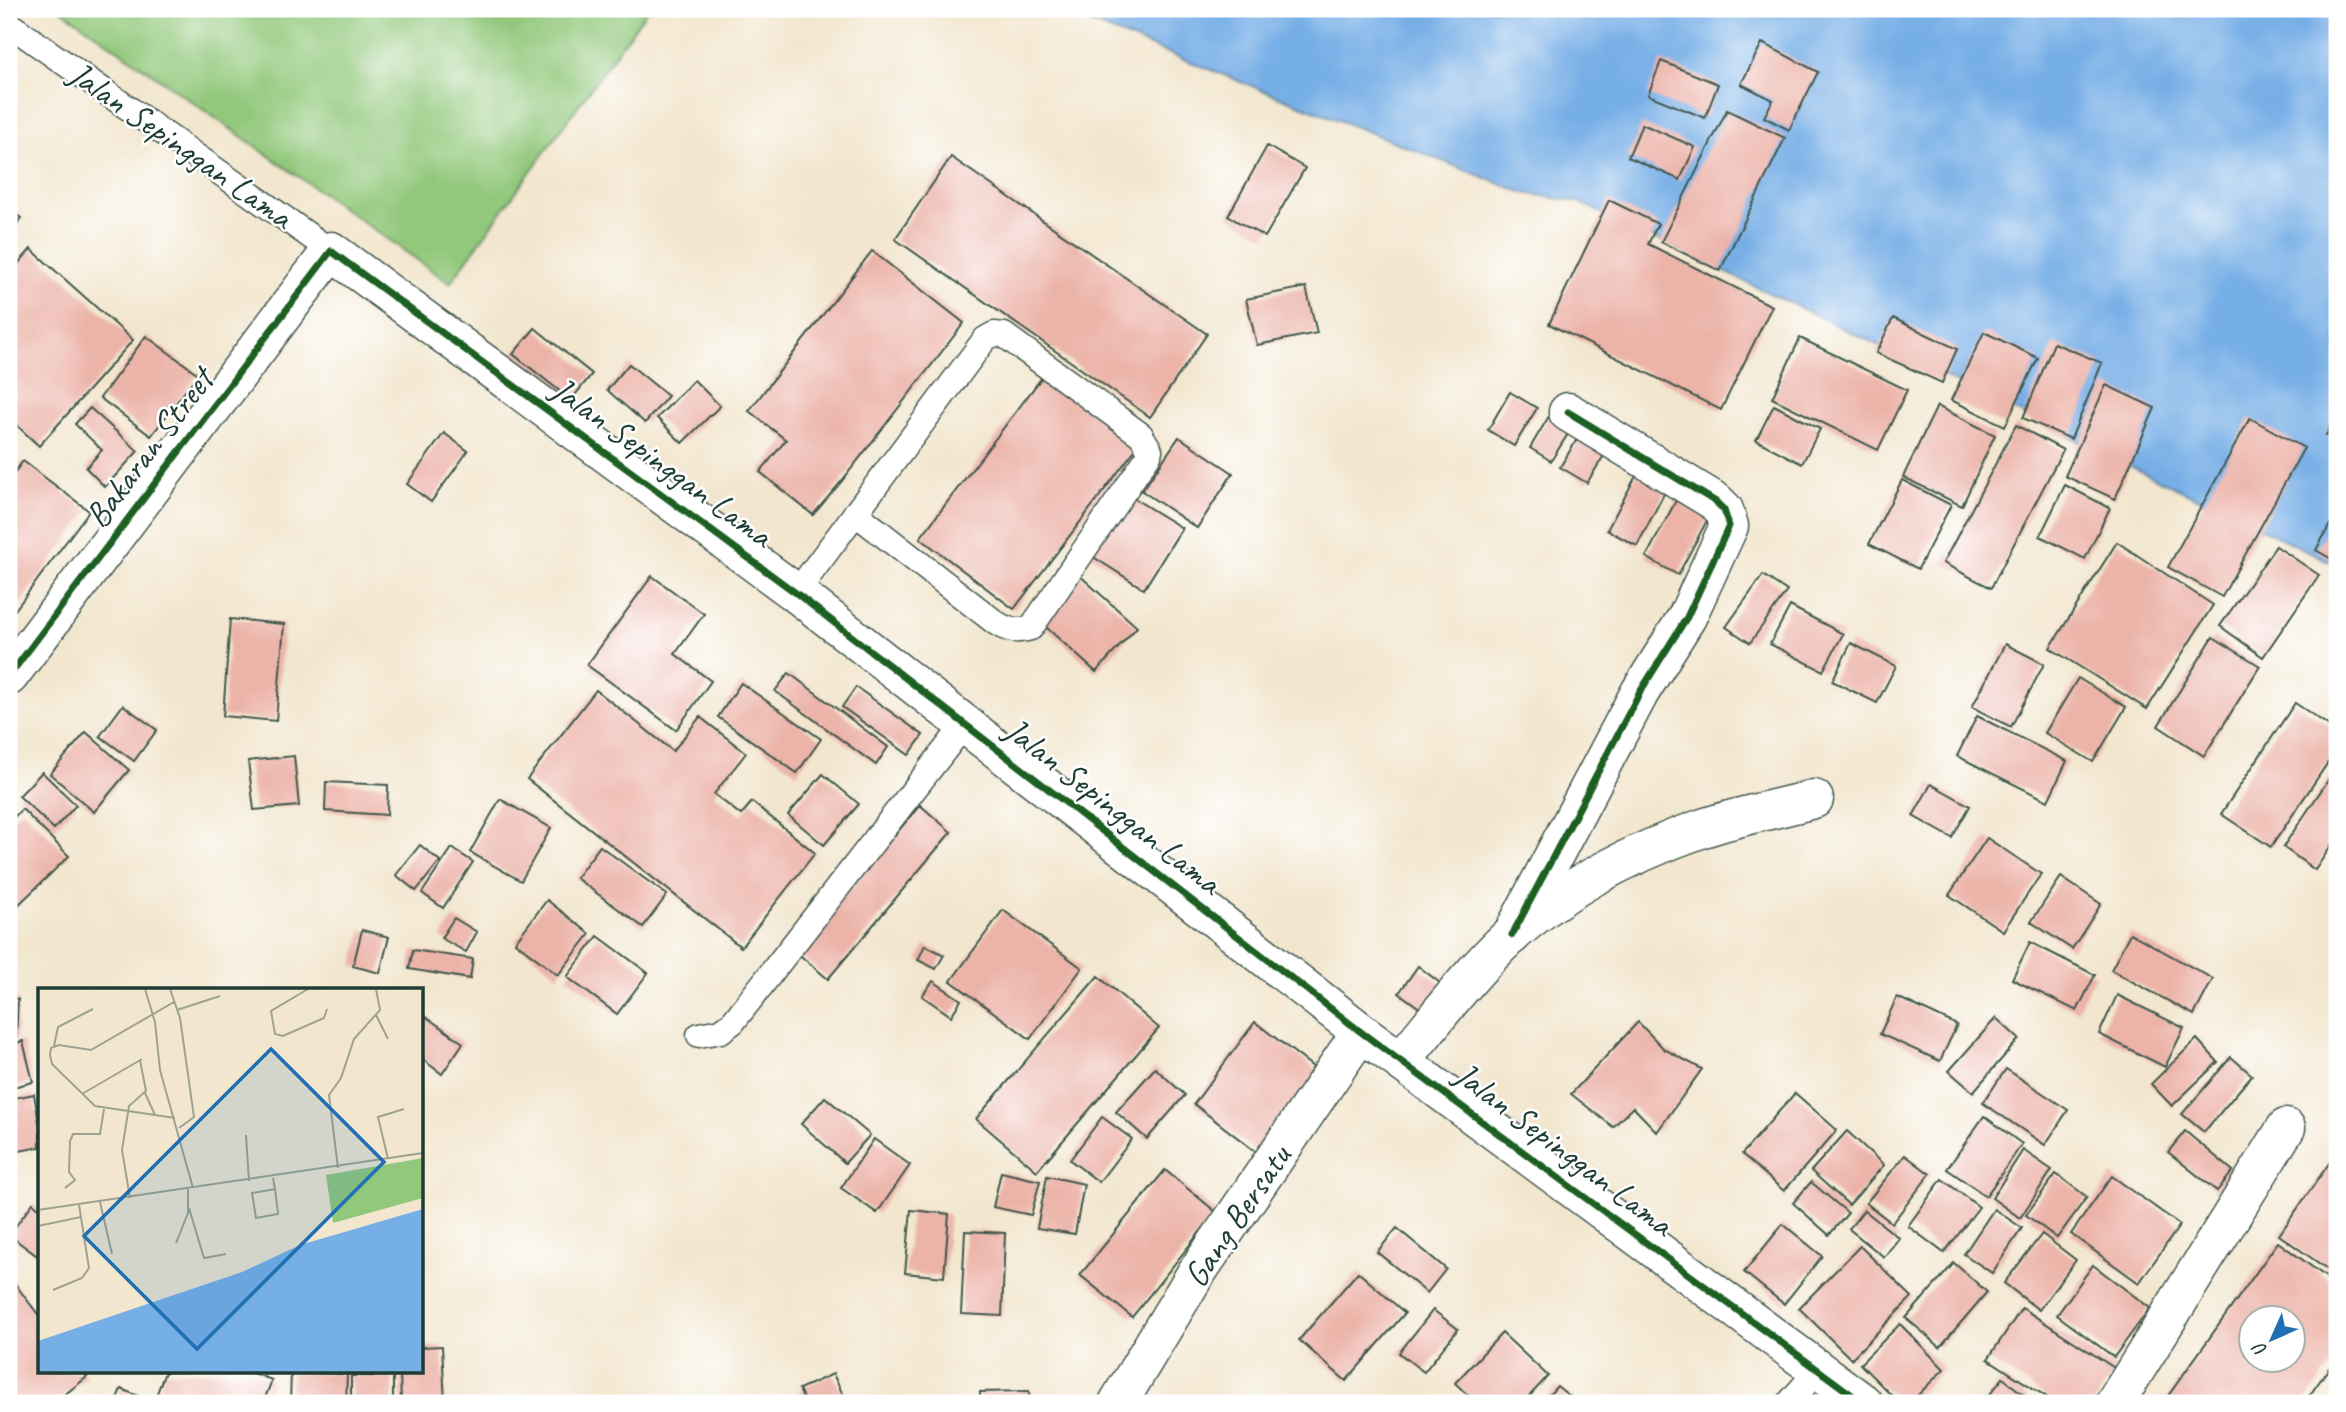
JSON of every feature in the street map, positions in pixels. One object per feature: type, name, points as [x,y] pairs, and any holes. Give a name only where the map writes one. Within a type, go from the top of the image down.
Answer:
[{"type":"street","name":"Jalan Sepinggan Lama","points":[[331,251],[796,593],[1362,1032],[1863,1403]]},
{"type":"street","name":"Bakaran Street","points":[[9,677],[331,251]]},
{"type":"street","points":[[1512,935],[1640,692],[1687,617],[1729,526],[1724,510],[1716,502],[1568,412]]},
{"type":"street","points":[[1401,1061],[1477,968],[1512,935],[1549,906],[1610,868],[1701,828],[1814,799]]},
{"type":"street","name":"Gang Bersatu","points":[[1118,1403],[1195,1275],[1362,1032]]},
{"type":"street","points":[[2115,1403],[2286,1128]]},
{"type":"lane","name":"Jalan Sepinggan Lama","points":[[9,24],[331,251]]},
{"type":"lane","points":[[796,593],[985,339],[994,334],[1004,335],[1141,435],[1150,450],[1031,628],[1018,631],[1009,630],[996,623],[856,513]]},
{"type":"lane","points":[[699,1035],[721,1031],[733,1022],[965,724]]},
{"type":"lane","points":[[1789,1403],[1818,1370]]},
{"type":"green space","points":[[60,9],[648,9],[450,283]]},
{"type":"water","points":[[1056,9],[2337,9],[2337,565],[1579,202],[1524,193]]},
{"type":"building","points":[[1762,43],[1818,72],[1789,130],[1764,117],[1773,100],[1741,84]]},
{"type":"building","points":[[1661,61],[1718,84],[1705,118],[1648,95]]},
{"type":"building","points":[[1727,110],[1785,138],[1720,271],[1661,242]]},
{"type":"building","points":[[1642,124],[1695,147],[1680,180],[1628,157]]},
{"type":"building","points":[[1267,146],[1305,168],[1265,237],[1228,216]]},
{"type":"building","points":[[951,157],[1207,334],[1150,417],[895,239]]},
{"type":"building","points":[[1609,200],[1658,224],[1648,244],[1772,306],[1721,410],[1549,324]]},
{"type":"building","points":[[9,209],[21,218],[9,235]]},
{"type":"building","points":[[31,249],[133,340],[39,446],[9,418],[9,274]]},
{"type":"building","points":[[872,251],[964,323],[813,515],[760,472],[786,440],[749,411]]},
{"type":"building","points":[[1306,287],[1317,333],[1257,345],[1246,299]]},
{"type":"building","points":[[1893,318],[1957,349],[1942,383],[1876,353]]},
{"type":"building","points":[[535,328],[592,374],[571,400],[513,354]]},
{"type":"building","points":[[1984,332],[2038,358],[2005,426],[1951,400]]},
{"type":"building","points":[[146,336],[198,374],[151,436],[100,398]]},
{"type":"building","points":[[1800,338],[1907,390],[1878,450],[1772,398]]},
{"type":"building","points":[[2054,343],[2102,363],[2071,439],[2023,418]]},
{"type":"building","points":[[629,364],[668,396],[645,423],[607,390]]},
{"type":"building","points":[[1043,376],[1137,447],[1014,609],[920,538]]},
{"type":"building","points":[[694,380],[720,406],[682,443],[657,418]]},
{"type":"building","points":[[2106,385],[2155,408],[2115,499],[2065,476]]},
{"type":"building","points":[[1510,392],[1537,408],[1514,446],[1488,430]]},
{"type":"building","points":[[1774,405],[1820,429],[1802,464],[1756,440]]},
{"type":"building","points":[[1937,406],[1995,435],[1962,506],[1903,477]]},
{"type":"building","points":[[90,408],[138,451],[105,487],[86,468],[102,450],[75,424]]},
{"type":"building","points":[[2337,414],[2337,441],[2326,435]]},
{"type":"building","points":[[1549,416],[1571,429],[1551,461],[1530,448]]},
{"type":"building","points":[[2250,418],[2304,448],[2222,597],[2168,567]]},
{"type":"building","points":[[2016,425],[2063,450],[1991,588],[1943,563]]},
{"type":"building","points":[[1584,428],[1611,444],[1587,483],[1560,467]]},
{"type":"building","points":[[444,433],[468,451],[431,502],[407,484]]},
{"type":"building","points":[[1179,437],[1233,473],[1197,528],[1142,491]]},
{"type":"building","points":[[23,461],[89,511],[9,618],[9,480]]},
{"type":"building","points":[[1637,474],[1666,490],[1637,546],[1607,530]]},
{"type":"building","points":[[1902,480],[1951,505],[1918,569],[1869,544]]},
{"type":"building","points":[[2065,485],[2110,508],[2085,559],[2040,536]]},
{"type":"building","points":[[1125,493],[1182,528],[1144,589],[1087,553]]},
{"type":"building","points":[[1679,495],[1711,513],[1678,575],[1646,557]]},
{"type":"building","points":[[2337,512],[2337,562],[2316,550]]},
{"type":"building","points":[[2117,542],[2213,605],[2147,709],[2050,648]]},
{"type":"building","points":[[2276,546],[2319,575],[2263,657],[2220,626]]},
{"type":"building","points":[[1078,574],[1137,627],[1096,672],[1037,619]]},
{"type":"building","points":[[1763,575],[1787,591],[1750,643],[1726,627]]},
{"type":"building","points":[[652,576],[704,614],[675,654],[711,681],[676,730],[587,665]]},
{"type":"building","points":[[1790,606],[1843,634],[1823,671],[1770,644]]},
{"type":"building","points":[[230,619],[284,624],[276,721],[223,716]]},
{"type":"building","points":[[2213,637],[2260,666],[2204,756],[2158,726]]},
{"type":"building","points":[[1851,643],[1896,666],[1877,703],[1832,681]]},
{"type":"building","points":[[2005,644],[2044,664],[2011,727],[1972,707]]},
{"type":"building","points":[[789,673],[888,747],[876,765],[775,691]]},
{"type":"building","points":[[2078,678],[2126,707],[2093,762],[2045,733]]},
{"type":"building","points":[[741,683],[821,739],[797,773],[718,717]]},
{"type":"building","points":[[856,687],[923,735],[909,755],[842,707]]},
{"type":"building","points":[[596,690],[673,751],[700,717],[746,753],[714,794],[741,815],[752,802],[815,853],[741,947],[527,779]]},
{"type":"building","points":[[2295,703],[2337,731],[2337,749],[2271,847],[2221,814]]},
{"type":"building","points":[[123,705],[157,730],[134,761],[100,736]]},
{"type":"building","points":[[1977,716],[2067,761],[2048,801],[1957,756]]},
{"type":"building","points":[[86,732],[129,770],[94,812],[50,774]]},
{"type":"building","points":[[294,756],[299,806],[254,810],[248,761]]},
{"type":"building","points":[[2337,767],[2337,837],[2315,870],[2283,847]]},
{"type":"building","points":[[42,772],[76,805],[54,829],[19,796]]},
{"type":"building","points":[[823,774],[859,804],[824,845],[788,815]]},
{"type":"building","points":[[326,782],[388,785],[387,815],[325,811]]},
{"type":"building","points":[[1931,784],[1970,806],[1952,838],[1913,816]]},
{"type":"building","points":[[500,799],[551,828],[521,881],[470,852]]},
{"type":"building","points":[[920,805],[951,832],[828,979],[796,952]]},
{"type":"building","points":[[22,809],[69,856],[13,910],[9,906],[9,822]]},
{"type":"building","points":[[1987,838],[2041,874],[2003,931],[1949,895]]},
{"type":"building","points":[[420,845],[440,861],[416,891],[396,875]]},
{"type":"building","points":[[600,846],[667,895],[643,927],[576,878]]},
{"type":"building","points":[[452,848],[473,862],[443,908],[422,893]]},
{"type":"building","points":[[2061,877],[2101,904],[2072,949],[2031,922]]},
{"type":"building","points":[[547,900],[590,934],[558,975],[515,942]]},
{"type":"building","points":[[1003,910],[1082,968],[1030,1039],[951,981]]},
{"type":"building","points":[[454,918],[477,932],[466,952],[441,938]]},
{"type":"building","points":[[362,930],[389,937],[380,973],[353,966]]},
{"type":"building","points":[[2130,933],[2213,979],[2194,1015],[2111,970]]},
{"type":"building","points":[[598,936],[648,973],[617,1014],[567,977]]},
{"type":"building","points":[[2030,942],[2095,975],[2077,1011],[2012,979]]},
{"type":"building","points":[[925,945],[944,955],[936,969],[918,960]]},
{"type":"building","points":[[413,950],[473,959],[470,979],[409,969]]},
{"type":"building","points":[[1418,966],[1444,986],[1425,1012],[1399,993]]},
{"type":"building","points":[[1098,976],[1159,1028],[1037,1171],[976,1119]]},
{"type":"building","points":[[933,981],[961,1000],[951,1016],[922,996]]},
{"type":"building","points":[[2117,995],[2184,1028],[2165,1067],[2099,1034]]},
{"type":"building","points":[[1897,997],[1957,1025],[1940,1061],[1880,1034]]},
{"type":"building","points":[[9,998],[18,999],[16,1039],[9,1039]]},
{"type":"building","points":[[424,1015],[463,1043],[442,1074],[424,1060]]},
{"type":"building","points":[[1996,1018],[2019,1039],[1973,1092],[1949,1071]]},
{"type":"building","points":[[1255,1022],[1322,1074],[1260,1155],[1194,1104]]},
{"type":"building","points":[[1638,1022],[1664,1049],[1702,1069],[1657,1132],[1633,1107],[1613,1127],[1571,1094]]},
{"type":"building","points":[[2197,1039],[2218,1062],[2172,1106],[2151,1084]]},
{"type":"building","points":[[23,1041],[33,1082],[9,1088],[9,1045]]},
{"type":"building","points":[[2231,1057],[2252,1075],[2204,1132],[2182,1114]]},
{"type":"building","points":[[1155,1068],[1185,1095],[1147,1139],[1116,1112]]},
{"type":"building","points":[[2006,1069],[2068,1110],[2045,1145],[1983,1103]]},
{"type":"building","points":[[1795,1093],[1837,1130],[1784,1191],[1742,1154]]},
{"type":"building","points":[[34,1094],[38,1117],[38,1147],[9,1153],[9,1099]]},
{"type":"building","points":[[825,1097],[870,1135],[845,1163],[801,1124]]},
{"type":"building","points":[[1984,1116],[2022,1144],[1986,1196],[1947,1169]]},
{"type":"building","points":[[1102,1117],[1132,1139],[1099,1182],[1070,1160]]},
{"type":"building","points":[[1847,1131],[1884,1165],[1849,1205],[1811,1171]]},
{"type":"building","points":[[2185,1131],[2233,1171],[2217,1191],[2168,1152]]},
{"type":"building","points":[[874,1139],[910,1165],[877,1213],[841,1188]]},
{"type":"building","points":[[2023,1150],[2052,1170],[2020,1218],[1992,1198]]},
{"type":"building","points":[[2337,1152],[2337,1276],[2279,1235]]},
{"type":"building","points":[[1905,1155],[1930,1174],[1892,1223],[1866,1203]]},
{"type":"building","points":[[1165,1170],[1216,1212],[1132,1317],[1080,1275]]},
{"type":"building","points":[[1001,1172],[1040,1181],[1031,1215],[993,1207]]},
{"type":"building","points":[[2056,1174],[2087,1197],[2057,1238],[2026,1215]]},
{"type":"building","points":[[1047,1176],[1084,1184],[1075,1234],[1037,1228]]},
{"type":"building","points":[[2112,1176],[2180,1225],[2139,1283],[2071,1234]]},
{"type":"building","points":[[1942,1179],[1979,1207],[1944,1253],[1908,1226]]},
{"type":"building","points":[[1811,1182],[1848,1213],[1829,1235],[1793,1203]]},
{"type":"building","points":[[33,1203],[38,1207],[38,1257],[9,1235]]},
{"type":"building","points":[[1994,1209],[2022,1228],[1992,1273],[1964,1254]]},
{"type":"building","points":[[911,1210],[949,1214],[944,1277],[905,1273]]},
{"type":"building","points":[[1864,1210],[1899,1238],[1884,1257],[1849,1229]]},
{"type":"building","points":[[1783,1224],[1822,1256],[1784,1304],[1744,1272]]},
{"type":"building","points":[[1397,1228],[1446,1269],[1427,1293],[1377,1252]]},
{"type":"building","points":[[965,1231],[1005,1233],[1002,1316],[961,1314]]},
{"type":"building","points":[[2042,1234],[2076,1260],[2039,1310],[2004,1283]]},
{"type":"building","points":[[2278,1242],[2337,1285],[2337,1357],[2304,1403],[2163,1403]]},
{"type":"building","points":[[1860,1246],[1912,1297],[1851,1359],[1799,1308]]},
{"type":"building","points":[[1954,1263],[1987,1292],[1940,1347],[1906,1318]]},
{"type":"building","points":[[2093,1265],[2150,1308],[2114,1357],[2057,1315]]},
{"type":"building","points":[[1358,1272],[1405,1313],[1346,1381],[1299,1340]]},
{"type":"building","points":[[9,1276],[38,1314],[38,1374],[85,1374],[87,1377],[54,1403],[9,1403]]},
{"type":"building","points":[[2022,1308],[2116,1369],[2094,1403],[2056,1403],[1988,1359]]},
{"type":"building","points":[[1433,1310],[1458,1329],[1424,1372],[1399,1353]]},
{"type":"building","points":[[1900,1324],[1944,1369],[1910,1403],[1899,1403],[1860,1364]]},
{"type":"building","points":[[1502,1333],[1548,1376],[1523,1403],[1476,1403],[1455,1383]]},
{"type":"building","points":[[442,1346],[445,1403],[401,1403],[400,1374],[424,1374],[424,1347]]},
{"type":"building","points":[[164,1374],[256,1374],[272,1380],[263,1403],[175,1403],[156,1396]]},
{"type":"building","points":[[291,1374],[347,1374],[346,1403],[290,1403]]},
{"type":"building","points":[[833,1374],[847,1403],[805,1403],[799,1389]]},
{"type":"building","points":[[351,1376],[393,1376],[393,1403],[351,1403]]},
{"type":"building","points":[[2003,1378],[2030,1400],[2027,1403],[1983,1403]]},
{"type":"building","points":[[1557,1386],[1578,1403],[1542,1403]]},
{"type":"building","points":[[121,1389],[156,1403],[115,1403]]},
{"type":"building","points":[[1029,1391],[1030,1403],[980,1403],[980,1392]]},
{"type":"cycle path","points":[[9,676],[331,251],[796,593],[1361,1032],[1863,1403]]},
{"type":"cycle path","points":[[1512,935],[1640,692],[1687,617],[1729,526],[1724,510],[1716,502],[1568,412]]}]
